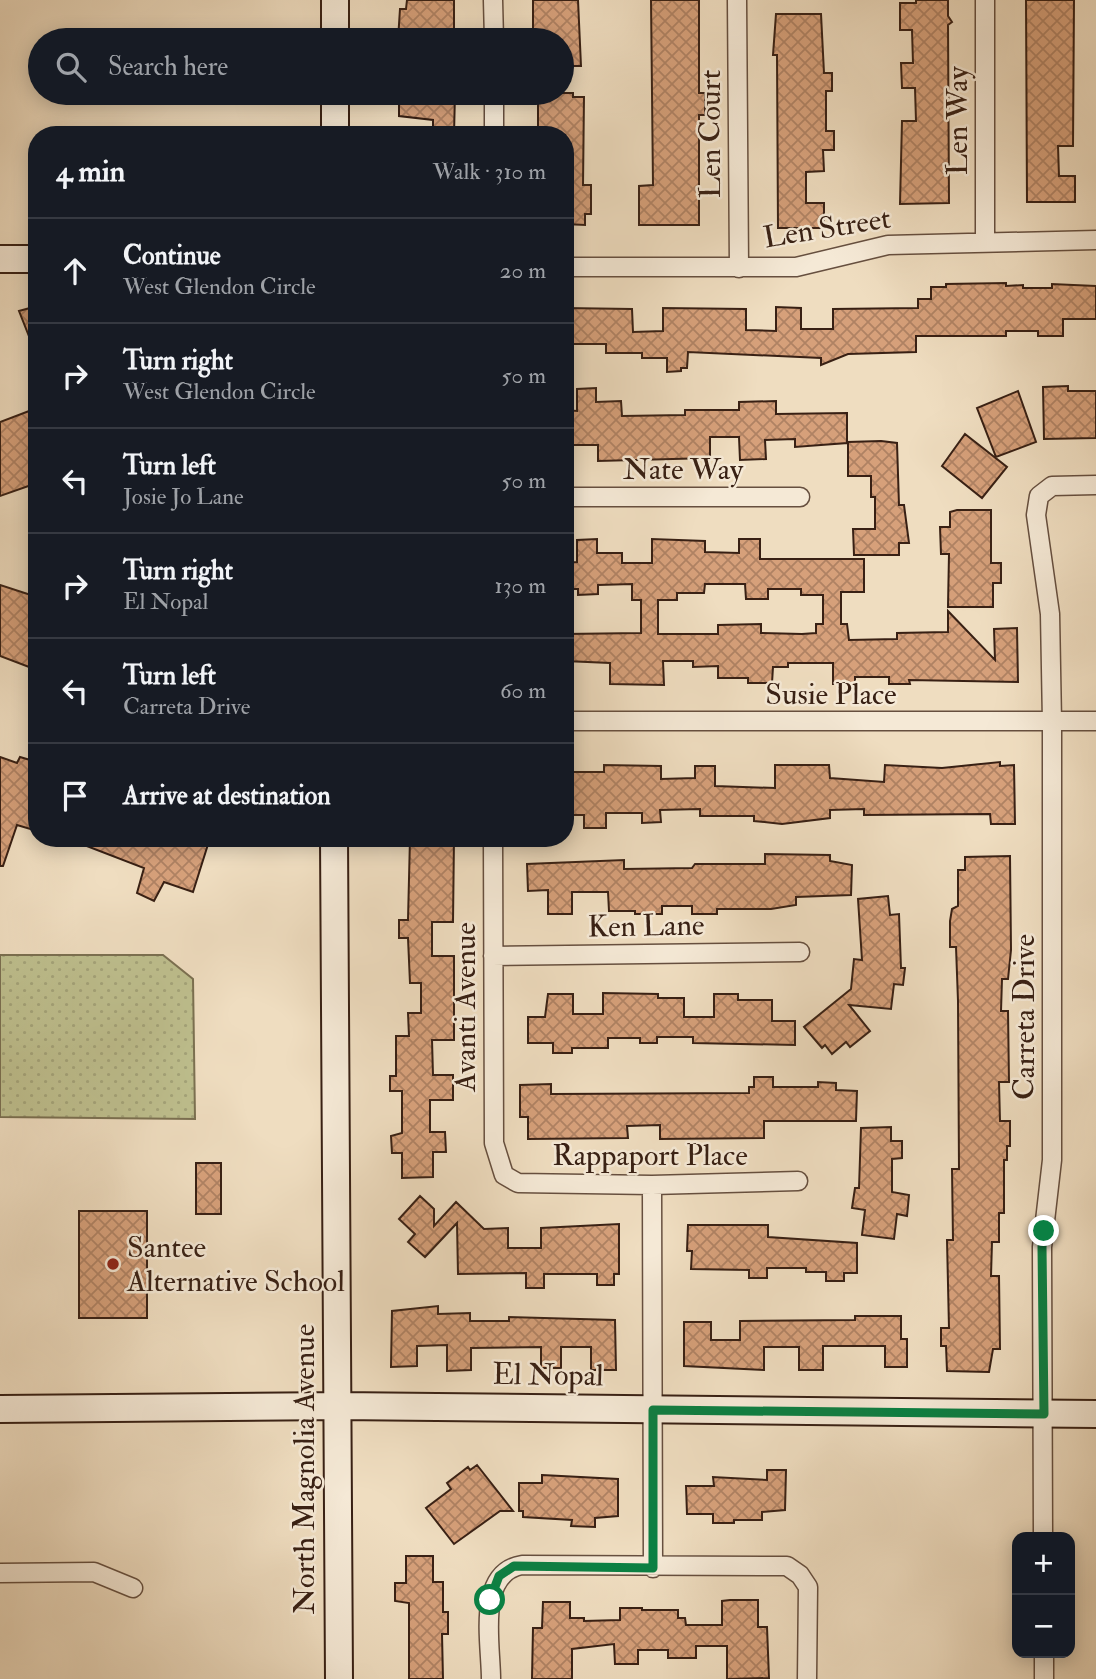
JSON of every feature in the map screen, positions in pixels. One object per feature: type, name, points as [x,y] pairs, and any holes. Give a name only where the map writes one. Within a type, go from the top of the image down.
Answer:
[{"type":"main road","points":[[335,0],[335,28]]},
{"type":"main road","points":[[335,105],[335,126]]},
{"type":"main road","points":[[0,259],[28,259]]},
{"type":"main road","name":"North Magnolia Avenue","points":[[334,847],[339,1679]]},
{"type":"main road","name":"El Nopal","points":[[0,1409],[339,1406],[1096,1414]]},
{"type":"street","points":[[494,0],[494,28]]},
{"type":"street","name":"Len Court","points":[[737,0],[739,268]]},
{"type":"street","name":"Len Way","points":[[985,0],[985,242]]},
{"type":"street","points":[[494,105],[494,126]]},
{"type":"street","name":"Len Street","points":[[574,267],[796,267],[888,245],[1096,240]]},
{"type":"street","name":"Carreta Drive","points":[[1043,1532],[1042,1247],[1052,1160],[1052,722],[1050,614],[1036,515],[1038,496],[1052,486],[1096,485]]},
{"type":"street","name":"Nate Way","points":[[574,497],[800,497]]},
{"type":"street","name":"Susie Place","points":[[574,721],[1096,721]]},
{"type":"street","name":"Avanti Avenue","points":[[494,847],[494,1143],[504,1175]]},
{"type":"street","name":"Ken Lane","points":[[493,956],[800,952]]},
{"type":"street","name":"Rappaport Place","points":[[504,1175],[518,1183],[652,1185],[798,1181]]},
{"type":"street","points":[[652,1185],[653,1568]]},
{"type":"street","points":[[491,1679],[491,1592],[506,1570],[522,1565],[653,1568],[778,1565],[795,1571],[808,1587],[807,1679]]},
{"type":"street","points":[[0,1573],[94,1572],[133,1588]]},
{"type":"street","points":[[1044,1658],[1044,1679]]},
{"type":"green space","points":[[0,955],[163,955],[193,979],[195,1119],[0,1117]]},
{"type":"building","points":[[407,0],[454,0],[454,28],[399,28],[400,9],[406,9]]},
{"type":"building","points":[[533,0],[578,0],[581,66],[574,66],[574,28],[533,28]]},
{"type":"building","points":[[651,0],[699,0],[699,93],[705,93],[705,115],[699,115],[699,225],[639,225],[639,186],[653,185]]},
{"type":"building","points":[[916,0],[948,0],[948,16],[952,22],[948,25],[949,203],[900,204],[902,121],[916,121],[915,88],[902,88],[901,63],[913,63],[912,30],[900,30],[900,3],[916,3]]},
{"type":"building","points":[[1026,0],[1074,0],[1073,146],[1058,146],[1059,176],[1075,176],[1075,202],[1027,202]]},
{"type":"building","points":[[776,14],[821,14],[824,73],[832,73],[832,91],[826,91],[826,131],[834,131],[834,150],[823,150],[824,171],[806,172],[806,203],[824,203],[824,228],[778,228],[777,55],[773,55]]},
{"type":"building","points":[[574,97],[584,97],[583,185],[591,185],[591,214],[585,214],[585,225],[574,224],[574,126],[538,126],[538,105],[574,105]]},
{"type":"building","points":[[399,105],[455,105],[454,126],[433,126],[433,120],[399,116]]},
{"type":"building","points":[[1006,283],[1006,286],[1023,285],[1023,288],[1052,288],[1052,284],[1096,286],[1096,319],[1063,319],[1063,336],[1038,336],[1038,331],[1006,331],[1006,336],[916,336],[916,352],[848,354],[821,365],[821,358],[688,352],[687,368],[667,372],[667,358],[642,358],[642,353],[606,353],[606,344],[574,344],[574,308],[632,309],[633,332],[663,331],[663,308],[746,309],[746,330],[776,331],[776,307],[801,308],[801,329],[833,329],[833,309],[918,308],[918,299],[931,299],[931,287],[946,287],[946,284]]},
{"type":"building","points":[[28,308],[28,334],[19,311]]},
{"type":"building","points":[[1068,386],[1068,391],[1096,391],[1096,438],[1044,439],[1043,387]]},
{"type":"building","points":[[596,388],[596,402],[621,401],[622,416],[685,415],[685,410],[739,410],[739,402],[776,401],[776,414],[847,413],[847,443],[795,447],[795,439],[765,440],[766,459],[740,460],[739,437],[710,437],[710,458],[598,461],[598,445],[574,445],[577,389]]},
{"type":"building","points":[[1018,391],[1036,442],[996,457],[977,408]]},
{"type":"building","points":[[28,411],[28,486],[0,496],[0,422]]},
{"type":"building","points":[[965,434],[1007,467],[982,498],[942,466]]},
{"type":"building","points":[[848,442],[897,443],[899,505],[904,505],[909,543],[899,543],[899,555],[854,555],[853,529],[875,529],[875,497],[871,497],[871,476],[848,476]]},
{"type":"building","points":[[991,510],[991,563],[1001,563],[1001,583],[993,583],[993,607],[948,607],[949,554],[941,554],[940,527],[950,527],[950,512]]},
{"type":"building","points":[[597,539],[597,553],[622,553],[622,563],[652,563],[652,539],[705,541],[705,552],[739,553],[739,539],[760,539],[760,559],[864,559],[864,592],[841,592],[841,624],[847,624],[849,640],[897,639],[897,633],[948,632],[948,611],[995,660],[994,629],[1017,628],[1018,682],[909,680],[910,684],[889,684],[889,677],[855,677],[855,684],[833,684],[833,663],[788,663],[788,667],[773,667],[772,683],[748,683],[748,678],[718,678],[718,666],[693,667],[693,661],[663,661],[664,685],[610,684],[610,663],[574,661],[574,634],[641,633],[641,600],[632,600],[632,584],[598,585],[598,594],[578,595],[578,589],[574,589],[574,562],[577,562],[577,540]],"holes":[[[705,584],[745,584],[746,599],[768,599],[768,589],[801,589],[801,595],[823,595],[823,624],[816,624],[816,633],[802,634],[761,633],[761,624],[718,625],[718,634],[658,634],[658,600],[677,600],[677,593],[704,593]]]},
{"type":"building","points":[[0,585],[28,594],[28,667],[0,656]]},
{"type":"building","points":[[0,757],[17,763],[20,757],[28,759],[28,828],[17,825],[3,866],[0,866]]},
{"type":"building","points":[[1000,762],[1000,766],[1014,765],[1015,824],[991,824],[990,814],[864,815],[864,809],[830,810],[830,818],[782,824],[754,821],[754,816],[700,816],[700,809],[660,810],[661,822],[642,823],[642,813],[606,813],[606,828],[584,828],[584,815],[574,815],[574,772],[604,772],[604,765],[661,766],[661,779],[695,778],[695,766],[715,766],[715,786],[775,788],[775,765],[829,765],[830,778],[884,782],[885,765],[942,768]]},
{"type":"building","points":[[89,847],[207,847],[193,892],[164,882],[154,901],[137,893],[144,868]]},
{"type":"building","points":[[410,847],[454,847],[453,922],[432,922],[432,956],[454,956],[454,1040],[432,1040],[433,1075],[453,1075],[453,1100],[430,1100],[430,1132],[445,1132],[446,1152],[433,1152],[433,1177],[402,1178],[402,1153],[392,1153],[391,1136],[402,1133],[402,1091],[390,1091],[390,1076],[396,1076],[396,1036],[409,1036],[408,1013],[421,1013],[421,983],[410,983],[408,938],[399,938],[399,920],[408,920]]},
{"type":"building","points":[[765,854],[830,855],[830,861],[852,865],[851,895],[796,897],[796,905],[771,909],[717,909],[717,914],[692,914],[692,906],[662,906],[662,914],[635,914],[635,911],[609,911],[608,892],[572,892],[572,914],[548,914],[548,890],[528,891],[527,864],[624,860],[624,869],[692,868],[695,864],[765,864]]},
{"type":"building","points":[[1010,856],[1011,950],[1008,979],[1002,979],[1001,1011],[1008,1011],[1009,1082],[999,1082],[1000,1121],[1010,1121],[1010,1146],[1007,1146],[1007,1160],[1004,1160],[1004,1213],[999,1213],[999,1242],[992,1242],[991,1276],[999,1276],[1000,1349],[993,1349],[989,1372],[947,1371],[946,1346],[941,1346],[941,1328],[949,1328],[947,1240],[953,1240],[952,1169],[959,1169],[958,1001],[956,947],[950,947],[950,921],[952,909],[958,906],[958,870],[965,870],[965,857]]},
{"type":"building","points":[[888,896],[890,915],[899,914],[901,968],[905,968],[903,985],[894,984],[891,1009],[849,1005],[870,1031],[850,1047],[846,1042],[832,1054],[825,1045],[822,1048],[804,1027],[851,989],[854,959],[862,960],[858,899]]},
{"type":"building","points":[[603,993],[658,994],[658,998],[684,998],[684,1017],[714,1017],[714,994],[738,994],[738,1000],[772,1000],[772,1021],[795,1021],[795,1045],[693,1043],[693,1037],[657,1037],[657,1043],[640,1043],[640,1038],[608,1038],[608,1048],[572,1048],[572,1053],[553,1053],[553,1043],[528,1043],[528,1017],[545,1017],[548,994],[573,994],[573,1014],[603,1014]]},
{"type":"building","points":[[754,1077],[773,1077],[773,1087],[818,1087],[818,1082],[836,1083],[836,1090],[857,1091],[856,1121],[764,1121],[764,1138],[660,1139],[660,1125],[627,1126],[628,1138],[528,1139],[528,1117],[520,1117],[520,1085],[551,1084],[551,1094],[749,1093],[749,1087],[754,1087]]},
{"type":"building","points":[[891,1127],[891,1141],[902,1141],[902,1158],[892,1159],[892,1192],[909,1195],[907,1216],[897,1214],[894,1239],[862,1235],[865,1210],[852,1208],[855,1188],[859,1188],[861,1128]]},
{"type":"building","points":[[196,1163],[221,1163],[221,1214],[196,1214]]},
{"type":"building","points":[[420,1196],[434,1209],[434,1226],[456,1202],[484,1229],[508,1228],[508,1248],[541,1248],[541,1228],[619,1224],[619,1274],[614,1274],[614,1285],[597,1285],[597,1274],[544,1274],[544,1288],[526,1288],[526,1273],[458,1274],[457,1223],[425,1257],[408,1242],[415,1234],[399,1219]]},
{"type":"building","name":"Santee Alternative School","points":[[79,1211],[147,1211],[147,1318],[79,1318]]},
{"type":"building","points":[[688,1225],[768,1225],[768,1237],[857,1243],[857,1273],[844,1273],[844,1281],[826,1281],[826,1272],[806,1272],[806,1268],[767,1268],[767,1278],[749,1278],[749,1270],[691,1269],[692,1251],[687,1251]]},
{"type":"building","points":[[438,1306],[438,1314],[470,1313],[470,1321],[509,1321],[509,1317],[615,1320],[616,1370],[591,1370],[591,1347],[561,1347],[561,1368],[541,1368],[541,1347],[471,1348],[471,1370],[447,1371],[447,1345],[417,1346],[417,1366],[391,1367],[392,1311]]},
{"type":"building","points":[[855,1316],[901,1316],[901,1339],[907,1339],[907,1367],[885,1367],[885,1346],[823,1346],[823,1370],[799,1370],[799,1347],[764,1347],[764,1370],[684,1366],[684,1322],[711,1322],[711,1340],[740,1340],[740,1321],[855,1320]]},
{"type":"building","points":[[477,1465],[513,1511],[500,1511],[454,1544],[426,1508],[451,1489],[447,1483],[468,1467],[470,1470]]},
{"type":"building","points":[[767,1470],[786,1470],[785,1510],[762,1512],[762,1520],[734,1520],[734,1523],[713,1523],[713,1514],[687,1514],[686,1486],[714,1486],[713,1477],[767,1480]]},
{"type":"building","points":[[542,1475],[618,1479],[618,1516],[595,1518],[595,1527],[571,1526],[572,1520],[523,1517],[523,1511],[519,1511],[519,1483],[542,1483]]},
{"type":"building","points":[[406,1556],[433,1556],[433,1582],[443,1582],[443,1612],[448,1612],[448,1634],[442,1634],[443,1679],[409,1679],[409,1603],[395,1601],[395,1583],[406,1583]]},
{"type":"building","points":[[758,1600],[758,1627],[767,1627],[769,1678],[727,1679],[727,1646],[696,1646],[696,1658],[668,1658],[668,1650],[638,1650],[638,1664],[615,1664],[614,1644],[572,1649],[572,1679],[532,1679],[533,1628],[542,1628],[543,1602],[570,1602],[570,1618],[584,1618],[584,1621],[620,1620],[620,1608],[642,1608],[678,1610],[678,1618],[685,1618],[686,1625],[722,1625],[722,1601]]},
{"type":"place","name":"Santee Alternative School","points":[[113,1264]]},
{"type":"route","points":[[490,1600],[494,1583],[506,1570],[514,1566],[653,1568],[653,1410],[1044,1414],[1044,1231]]}]
